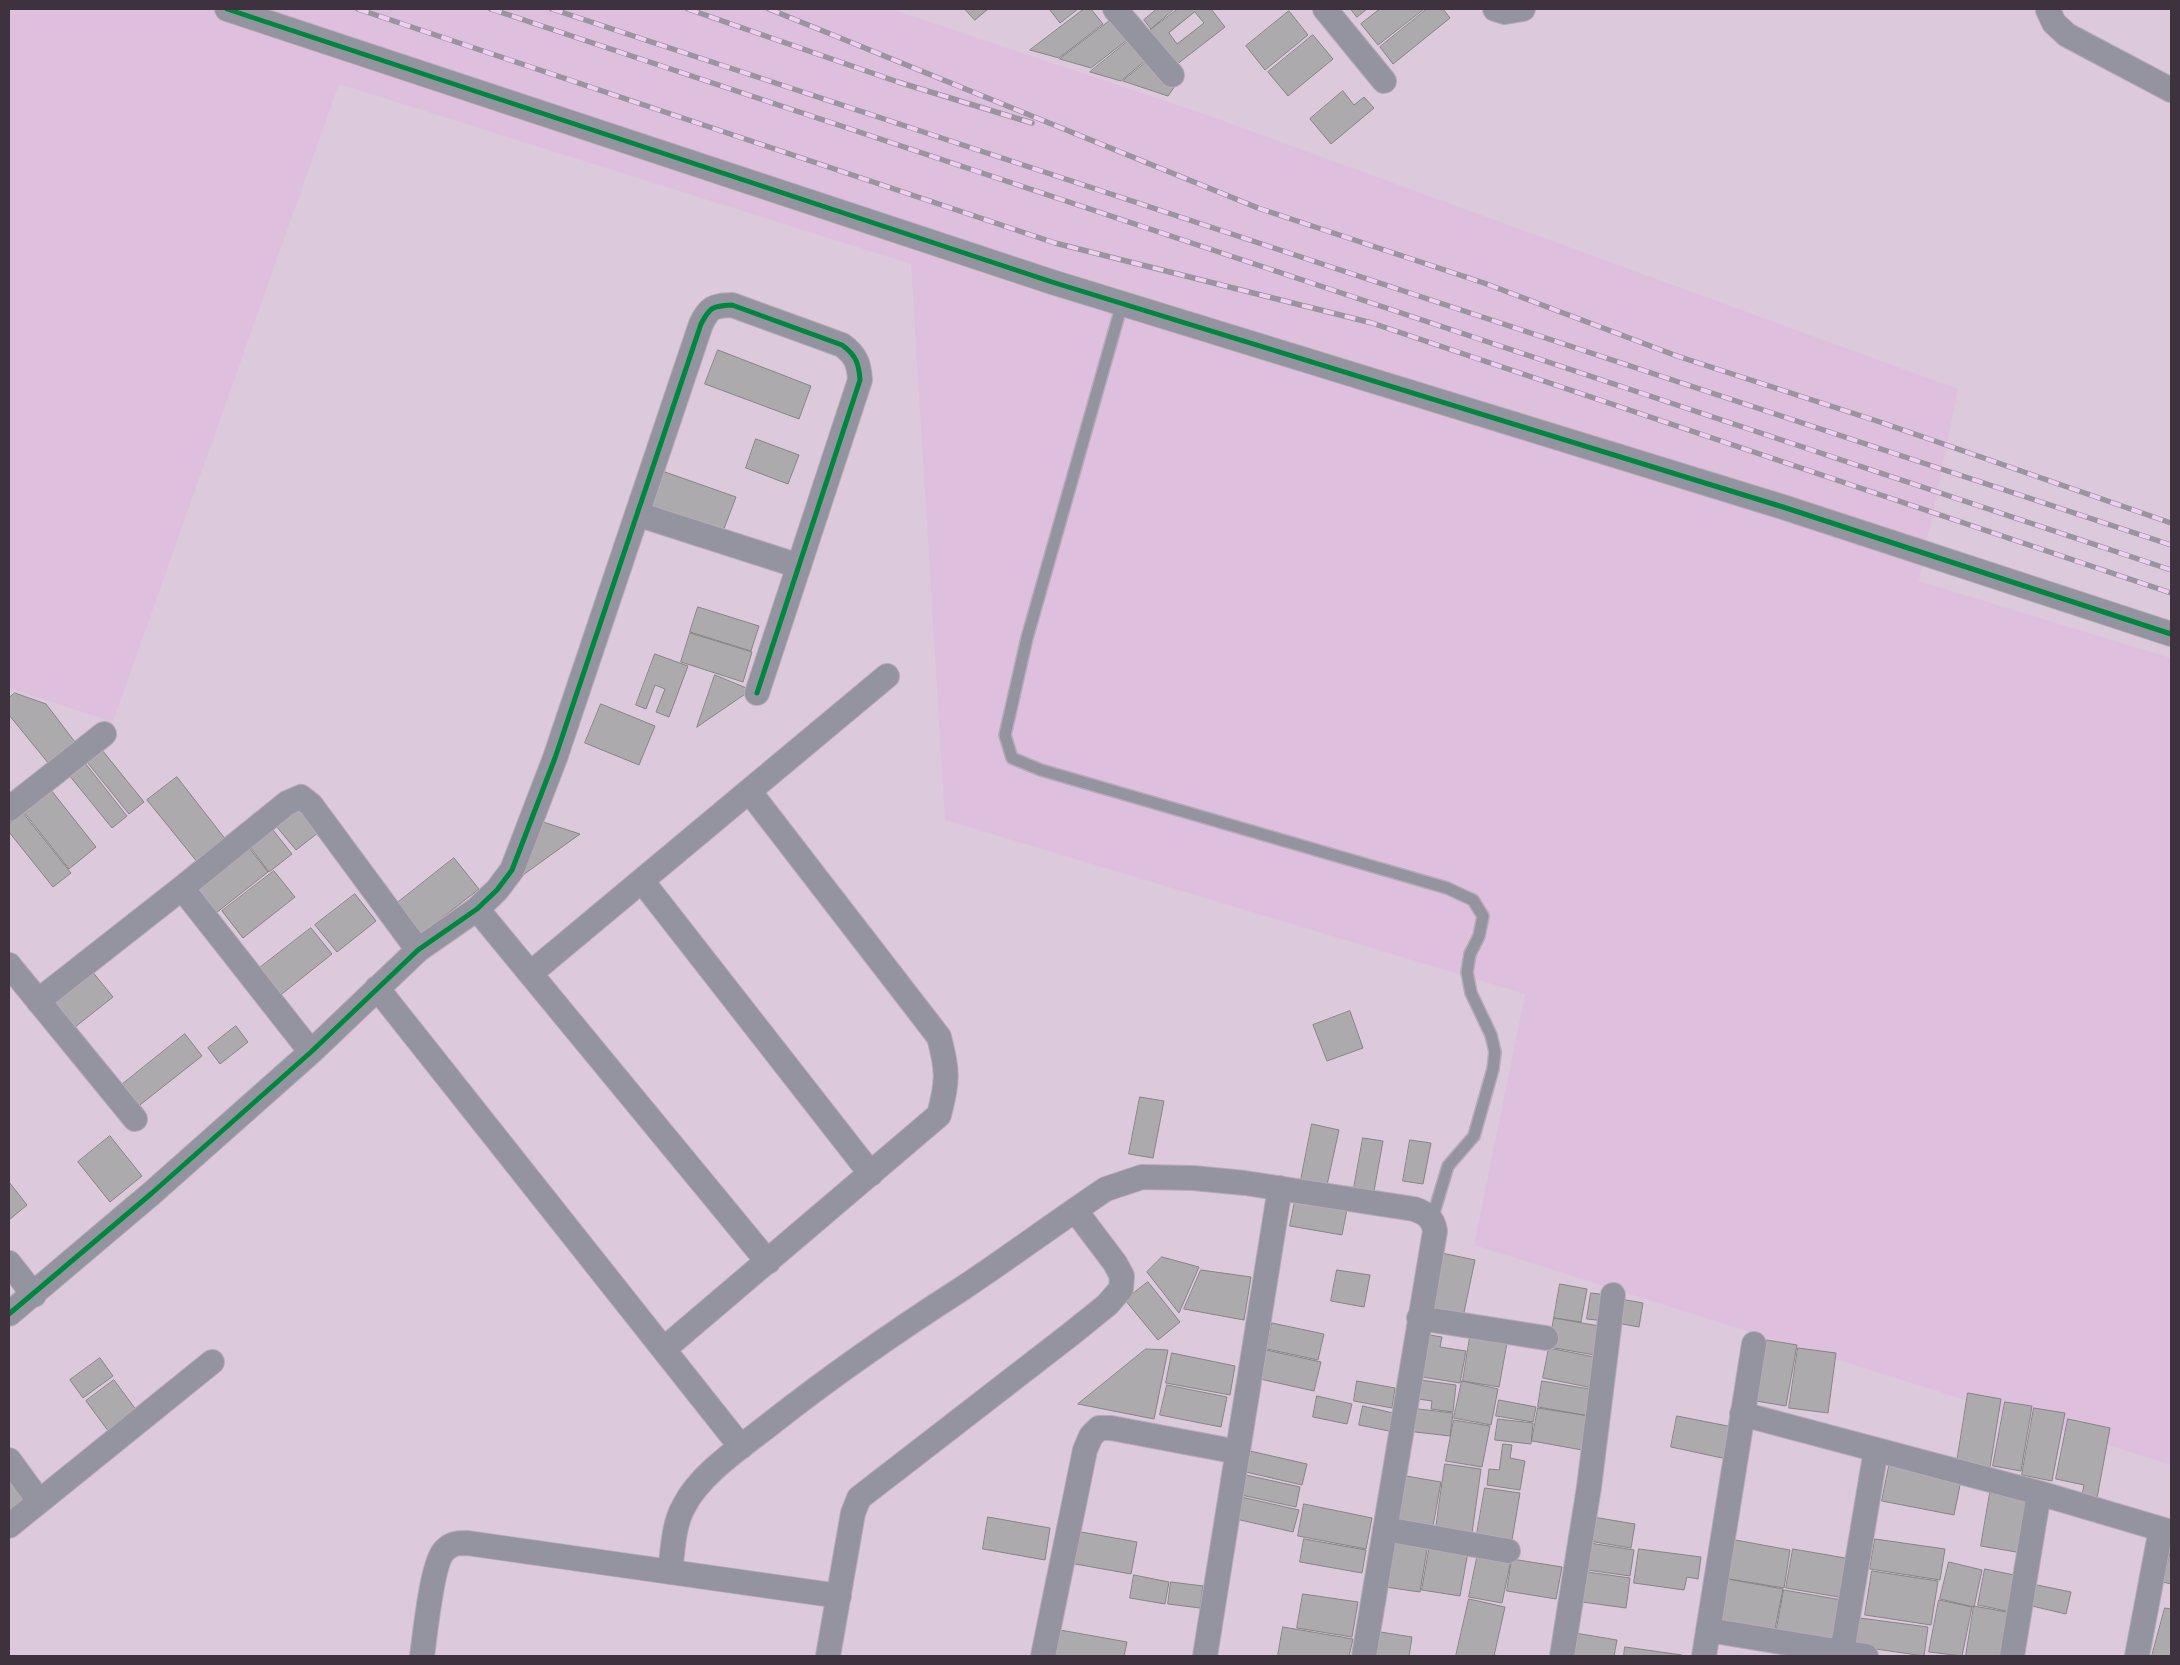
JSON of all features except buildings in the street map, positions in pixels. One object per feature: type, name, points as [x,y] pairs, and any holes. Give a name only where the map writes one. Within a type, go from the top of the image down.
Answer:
[{"type":"street","points":[[227,9],[1122,304],[1783,507],[2171,634]]},
{"type":"street","points":[[1115,9],[1172,75]]},
{"type":"street","points":[[1325,9],[1384,81]]},
{"type":"street","points":[[1495,9],[1504,12],[1522,9]]},
{"type":"street","points":[[2048,10],[2054,23],[2067,35],[2171,90]]},
{"type":"street","points":[[9,1314],[311,1052],[418,950],[477,909],[497,890],[512,870],[555,758],[701,324],[715,305],[732,304],[842,345],[851,352],[859,363],[860,380],[757,693]]},
{"type":"street","points":[[637,514],[799,566]]},
{"type":"street","points":[[531,973],[887,676]]},
{"type":"street","points":[[9,810],[104,734]]},
{"type":"street","points":[[664,1350],[938,1115],[946,1089],[947,1068],[939,1037],[749,791]]},
{"type":"street","points":[[38,1001],[287,803],[301,797],[311,805],[418,950]]},
{"type":"street","points":[[642,881],[871,1174]]},
{"type":"street","points":[[182,888],[311,1052]]},
{"type":"street","points":[[477,909],[768,1262]]},
{"type":"street","points":[[9,965],[135,1119]]},
{"type":"street","points":[[377,988],[741,1447]]},
{"type":"street","points":[[670,1572],[677,1524],[684,1505],[697,1488],[741,1447],[812,1391],[912,1319],[963,1288],[1106,1189],[1142,1177],[1193,1178],[1280,1188],[1414,1209],[1423,1212],[1432,1219],[1435,1231],[1364,1656]]},
{"type":"street","points":[[1205,1656],[1280,1188]]},
{"type":"street","points":[[828,1656],[853,1513],[859,1498],[1107,1305],[1121,1289],[1122,1276],[1115,1263],[1075,1210]]},
{"type":"street","points":[[9,1263],[34,1294]]},
{"type":"street","points":[[1562,1656],[1589,1487],[1613,1295]]},
{"type":"street","points":[[1419,1318],[1546,1338]]},
{"type":"street","points":[[1704,1656],[1754,1344]]},
{"type":"street","points":[[9,1526],[212,1362]]},
{"type":"street","points":[[1742,1414],[2039,1493],[2166,1531],[2137,1656]]},
{"type":"street","points":[[1043,1656],[1085,1450],[1091,1436],[1099,1428],[1111,1428],[1238,1452]]},
{"type":"street","points":[[1842,1652],[1876,1450]]},
{"type":"street","points":[[9,1460],[39,1501]]},
{"type":"street","points":[[2012,1656],[2039,1493]]},
{"type":"street","points":[[1385,1529],[1508,1551]]},
{"type":"street","points":[[422,1656],[436,1567],[443,1551],[454,1543],[466,1543],[839,1596]]},
{"type":"street","points":[[1708,1630],[1866,1656]]},
{"type":"lane","points":[[1122,304],[1027,638],[1005,735],[1012,758],[1041,770],[1447,888],[1473,900],[1483,916],[1479,936],[1470,954],[1467,972],[1471,993],[1491,1035],[1494,1052],[1493,1069],[1474,1136],[1448,1166],[1432,1219]]},
{"type":"shaded area","points":[[9,9],[891,9],[1210,116],[1958,389],[1919,581],[2171,658],[2171,1465],[1474,1245],[1525,994],[945,820],[911,264],[339,84],[113,722],[9,688]]},
{"type":"railway","points":[[358,9],[1055,243],[1372,323],[2171,593]]},
{"type":"railway","points":[[491,9],[2171,570]]},
{"type":"railway","points":[[552,9],[2171,545]]},
{"type":"railway","points":[[688,9],[898,82],[1032,123]]},
{"type":"railway","points":[[769,9],[1258,208],[1484,283],[1677,356],[1880,422],[2171,523]]},
{"type":"cycle path","points":[[227,9],[1052,282],[1783,507],[2171,634]]},
{"type":"cycle path","points":[[9,1314],[152,1193],[311,1052],[418,950],[477,909],[497,890],[512,870],[555,758],[701,324],[712,308],[725,305],[732,305],[842,345],[851,352],[856,360],[860,380],[757,693]]}]
